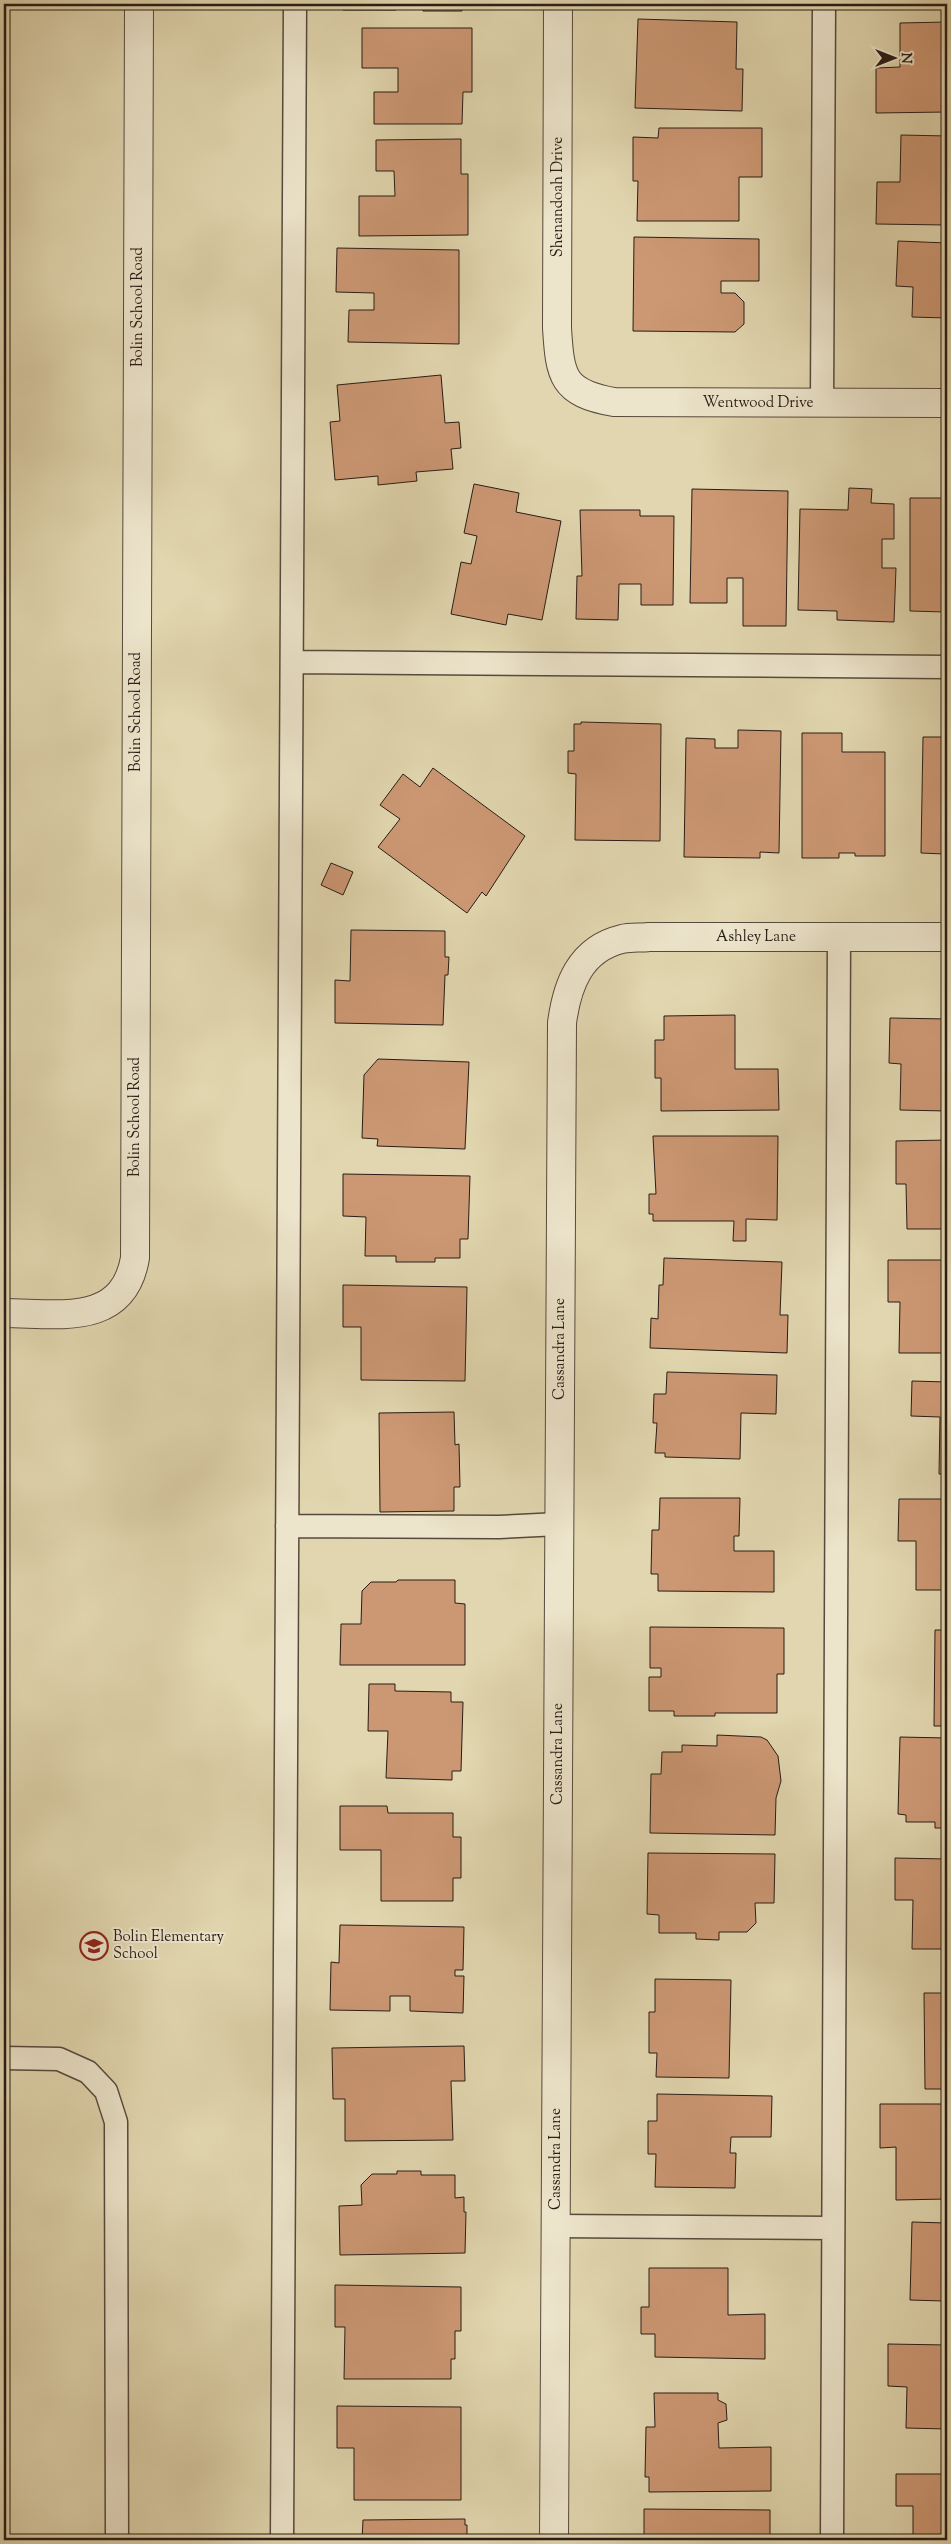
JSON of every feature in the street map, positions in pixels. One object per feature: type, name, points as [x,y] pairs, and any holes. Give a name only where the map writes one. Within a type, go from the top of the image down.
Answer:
[{"type":"street","name":"Bolin School Road","points":[[4,1314],[83,1313],[99,1309],[113,1301],[124,1289],[132,1274],[135,1258],[139,4]]},
{"type":"street","name":"Shenandoah Drive","points":[[558,4],[557,328],[559,366],[573,387]]},
{"type":"street","name":"Wentwood Drive","points":[[573,387],[590,398],[614,402],[947,403]]},
{"type":"street","name":"Ashley Lane","points":[[577,971],[598,948],[622,939],[649,937],[947,937]]},
{"type":"street","name":"Cassandra Lane","points":[[554,2540],[562,1023],[566,993],[577,971]]},
{"type":"lane","points":[[282,2540],[295,4]]},
{"type":"lane","points":[[822,403],[824,4]]},
{"type":"lane","points":[[292,662],[947,668]]},
{"type":"lane","points":[[832,2540],[839,937]]},
{"type":"lane","points":[[287,1526],[499,1527],[559,1524]]},
{"type":"lane","points":[[4,2058],[59,2059],[88,2072],[106,2090],[116,2122],[117,2540]]},
{"type":"lane","points":[[555,2226],[833,2228]]},
{"type":"building","points":[[343,4],[396,4],[396,10],[343,10]]},
{"type":"building","points":[[423,4],[462,4],[462,11],[423,11]]},
{"type":"building","points":[[638,19],[737,22],[736,69],[743,69],[742,111],[635,108]]},
{"type":"building","points":[[947,22],[947,112],[876,113],[876,68],[900,67],[900,23]]},
{"type":"building","points":[[362,28],[472,28],[472,92],[463,92],[462,124],[374,124],[374,92],[398,92],[398,68],[362,68]]},
{"type":"building","points":[[659,128],[762,128],[762,177],[739,177],[739,221],[637,221],[638,181],[633,181],[633,137],[658,138]]},
{"type":"building","points":[[901,135],[947,136],[947,225],[876,224],[877,182],[900,182]]},
{"type":"building","points":[[461,139],[461,174],[468,174],[468,235],[359,236],[359,196],[395,196],[394,171],[376,171],[376,140]]},
{"type":"building","points":[[634,237],[759,239],[759,281],[721,281],[721,293],[735,293],[744,302],[744,324],[735,332],[633,331]]},
{"type":"building","points":[[898,241],[947,243],[947,318],[912,317],[913,287],[896,286]]},
{"type":"building","points":[[337,248],[459,250],[459,344],[348,342],[349,310],[374,310],[374,293],[336,292]]},
{"type":"building","points":[[441,375],[445,423],[459,422],[461,448],[451,449],[453,469],[416,472],[417,481],[378,485],[378,476],[335,480],[330,422],[340,421],[337,385]]},
{"type":"building","points":[[474,484],[519,493],[516,512],[561,521],[542,620],[508,614],[506,625],[451,614],[461,562],[471,564],[477,536],[464,533]]},
{"type":"building","points":[[849,488],[872,489],[871,503],[894,504],[894,539],[882,539],[882,568],[896,568],[894,622],[837,620],[837,611],[798,610],[800,509],[848,510]]},
{"type":"building","points":[[692,489],[788,491],[786,626],[743,626],[743,578],[727,578],[727,603],[690,603]]},
{"type":"building","points":[[910,498],[947,498],[947,624],[945,624],[945,612],[910,611]]},
{"type":"building","points":[[580,510],[640,510],[640,516],[674,516],[673,605],[641,605],[641,584],[619,584],[618,620],[576,619],[577,576],[582,576]]},
{"type":"building","points":[[581,722],[661,724],[660,841],[575,840],[576,774],[568,773],[568,751],[574,751],[574,724],[581,724]]},
{"type":"building","points":[[738,730],[781,731],[779,853],[760,852],[760,858],[684,857],[686,738],[715,739],[715,748],[738,748]]},
{"type":"building","points":[[802,733],[842,733],[842,752],[885,752],[885,856],[855,856],[855,853],[839,853],[839,858],[802,858]]},
{"type":"building","points":[[923,737],[947,737],[947,861],[943,861],[944,854],[921,853]]},
{"type":"building","points":[[433,768],[525,836],[486,896],[482,892],[467,913],[378,847],[400,819],[380,805],[403,774],[420,787]]},
{"type":"building","points":[[331,863],[353,872],[343,895],[321,885]]},
{"type":"building","points":[[351,930],[445,931],[445,957],[449,957],[448,975],[445,975],[443,1025],[335,1023],[335,980],[350,981]]},
{"type":"building","points":[[735,1015],[735,1069],[778,1069],[779,1110],[661,1111],[661,1078],[655,1078],[655,1040],[664,1040],[664,1016]]},
{"type":"building","points":[[890,1018],[947,1019],[947,1111],[900,1110],[901,1064],[889,1063]]},
{"type":"building","points":[[378,1059],[469,1062],[465,1149],[377,1146],[378,1139],[362,1138],[364,1075]]},
{"type":"building","points":[[653,1136],[778,1136],[777,1220],[746,1219],[746,1241],[733,1241],[734,1221],[653,1221],[653,1214],[649,1214],[649,1194],[656,1194]]},
{"type":"building","points":[[947,1140],[947,1229],[907,1229],[906,1184],[896,1184],[896,1141]]},
{"type":"building","points":[[343,1174],[470,1176],[468,1239],[460,1239],[460,1258],[435,1258],[435,1262],[396,1262],[396,1256],[365,1256],[366,1217],[343,1216]]},
{"type":"building","points":[[664,1258],[782,1262],[780,1315],[788,1315],[787,1353],[650,1348],[651,1318],[658,1319],[659,1285],[663,1285]]},
{"type":"building","points":[[888,1260],[947,1260],[947,1353],[899,1353],[900,1302],[888,1302]]},
{"type":"building","points":[[343,1285],[467,1287],[465,1381],[361,1380],[361,1327],[343,1327]]},
{"type":"building","points":[[667,1372],[777,1375],[776,1414],[741,1413],[740,1459],[665,1457],[665,1453],[655,1453],[657,1423],[653,1423],[654,1394],[666,1394]]},
{"type":"building","points":[[912,1381],[947,1382],[947,1474],[939,1474],[940,1417],[911,1416]]},
{"type":"building","points":[[454,1412],[455,1445],[459,1444],[460,1487],[454,1487],[454,1511],[380,1512],[379,1413]]},
{"type":"building","points":[[660,1498],[740,1498],[739,1536],[734,1536],[734,1551],[774,1551],[774,1592],[658,1591],[658,1574],[651,1574],[652,1530],[659,1530]]},
{"type":"building","points":[[899,1499],[947,1499],[947,1590],[916,1590],[916,1541],[898,1541]]},
{"type":"building","points":[[398,1580],[455,1580],[455,1603],[465,1604],[465,1665],[340,1665],[341,1624],[361,1624],[362,1591],[371,1582],[396,1582]]},
{"type":"building","points":[[650,1627],[784,1628],[784,1674],[777,1674],[777,1713],[715,1713],[715,1716],[674,1716],[674,1711],[649,1711],[649,1677],[661,1677],[661,1668],[650,1668]]},
{"type":"building","points":[[935,1630],[947,1630],[947,1726],[934,1726]]},
{"type":"building","points":[[369,1684],[395,1684],[395,1691],[451,1692],[451,1702],[463,1702],[461,1771],[452,1771],[452,1780],[386,1778],[388,1731],[368,1731]]},
{"type":"building","points":[[717,1735],[761,1737],[767,1740],[778,1756],[781,1781],[776,1798],[775,1835],[650,1833],[651,1774],[661,1774],[662,1752],[682,1752],[682,1745],[717,1746]]},
{"type":"building","points":[[900,1737],[947,1738],[947,1828],[935,1828],[935,1822],[906,1822],[906,1815],[898,1814]]},
{"type":"building","points":[[340,1806],[387,1806],[388,1813],[453,1813],[453,1837],[461,1837],[461,1878],[453,1878],[453,1901],[381,1901],[381,1850],[340,1850]]},
{"type":"building","points":[[648,1853],[775,1854],[774,1903],[755,1903],[756,1923],[747,1932],[719,1932],[719,1940],[696,1939],[696,1933],[659,1933],[659,1915],[647,1914]]},
{"type":"building","points":[[895,1858],[947,1859],[947,1949],[912,1949],[913,1900],[895,1900]]},
{"type":"building","points":[[340,1925],[464,1927],[463,1970],[455,1970],[455,1976],[464,1976],[463,2013],[410,2011],[410,1996],[390,1996],[390,2011],[330,2010],[331,1962],[339,1963]]},
{"type":"building","points":[[655,1979],[731,1980],[729,2078],[656,2077],[657,2053],[649,2053],[649,2012],[655,2012]]},
{"type":"building","points":[[924,1993],[947,1993],[947,2089],[925,2089]]},
{"type":"building","points":[[464,2046],[465,2081],[451,2081],[453,2140],[345,2141],[345,2099],[333,2099],[332,2048]]},
{"type":"building","points":[[657,2094],[772,2096],[771,2137],[731,2137],[730,2153],[736,2153],[735,2188],[655,2187],[656,2154],[648,2154],[648,2121],[657,2121]]},
{"type":"building","points":[[880,2104],[947,2104],[947,2199],[896,2200],[896,2147],[880,2148]]},
{"type":"building","points":[[397,2171],[421,2171],[421,2175],[455,2175],[455,2198],[464,2197],[464,2212],[466,2212],[465,2253],[340,2255],[339,2206],[362,2205],[361,2185],[372,2174],[397,2174]]},
{"type":"building","points":[[912,2222],[947,2223],[947,2309],[943,2309],[943,2301],[910,2300]]},
{"type":"building","points":[[649,2268],[728,2268],[728,2315],[765,2314],[765,2359],[655,2357],[655,2334],[641,2334],[641,2307],[649,2307]]},
{"type":"building","points":[[335,2285],[461,2287],[461,2331],[455,2331],[455,2359],[451,2359],[451,2379],[344,2379],[345,2327],[335,2327]]},
{"type":"building","points":[[888,2344],[947,2345],[947,2429],[906,2428],[907,2387],[888,2386]]},
{"type":"building","points":[[654,2393],[718,2393],[718,2400],[726,2404],[727,2420],[718,2423],[719,2448],[771,2447],[771,2491],[649,2492],[649,2477],[645,2477],[646,2427],[655,2427]]},
{"type":"building","points":[[337,2406],[461,2407],[461,2500],[354,2500],[354,2448],[337,2448]]},
{"type":"building","points":[[896,2474],[947,2474],[947,2540],[913,2540],[913,2506],[896,2506]]},
{"type":"building","points":[[644,2509],[770,2510],[770,2540],[644,2540]]},
{"type":"building","points":[[465,2519],[467,2540],[362,2540],[363,2520]]},
{"type":"place","name":"Bolin Elementary School","points":[[94,1946]]}]
